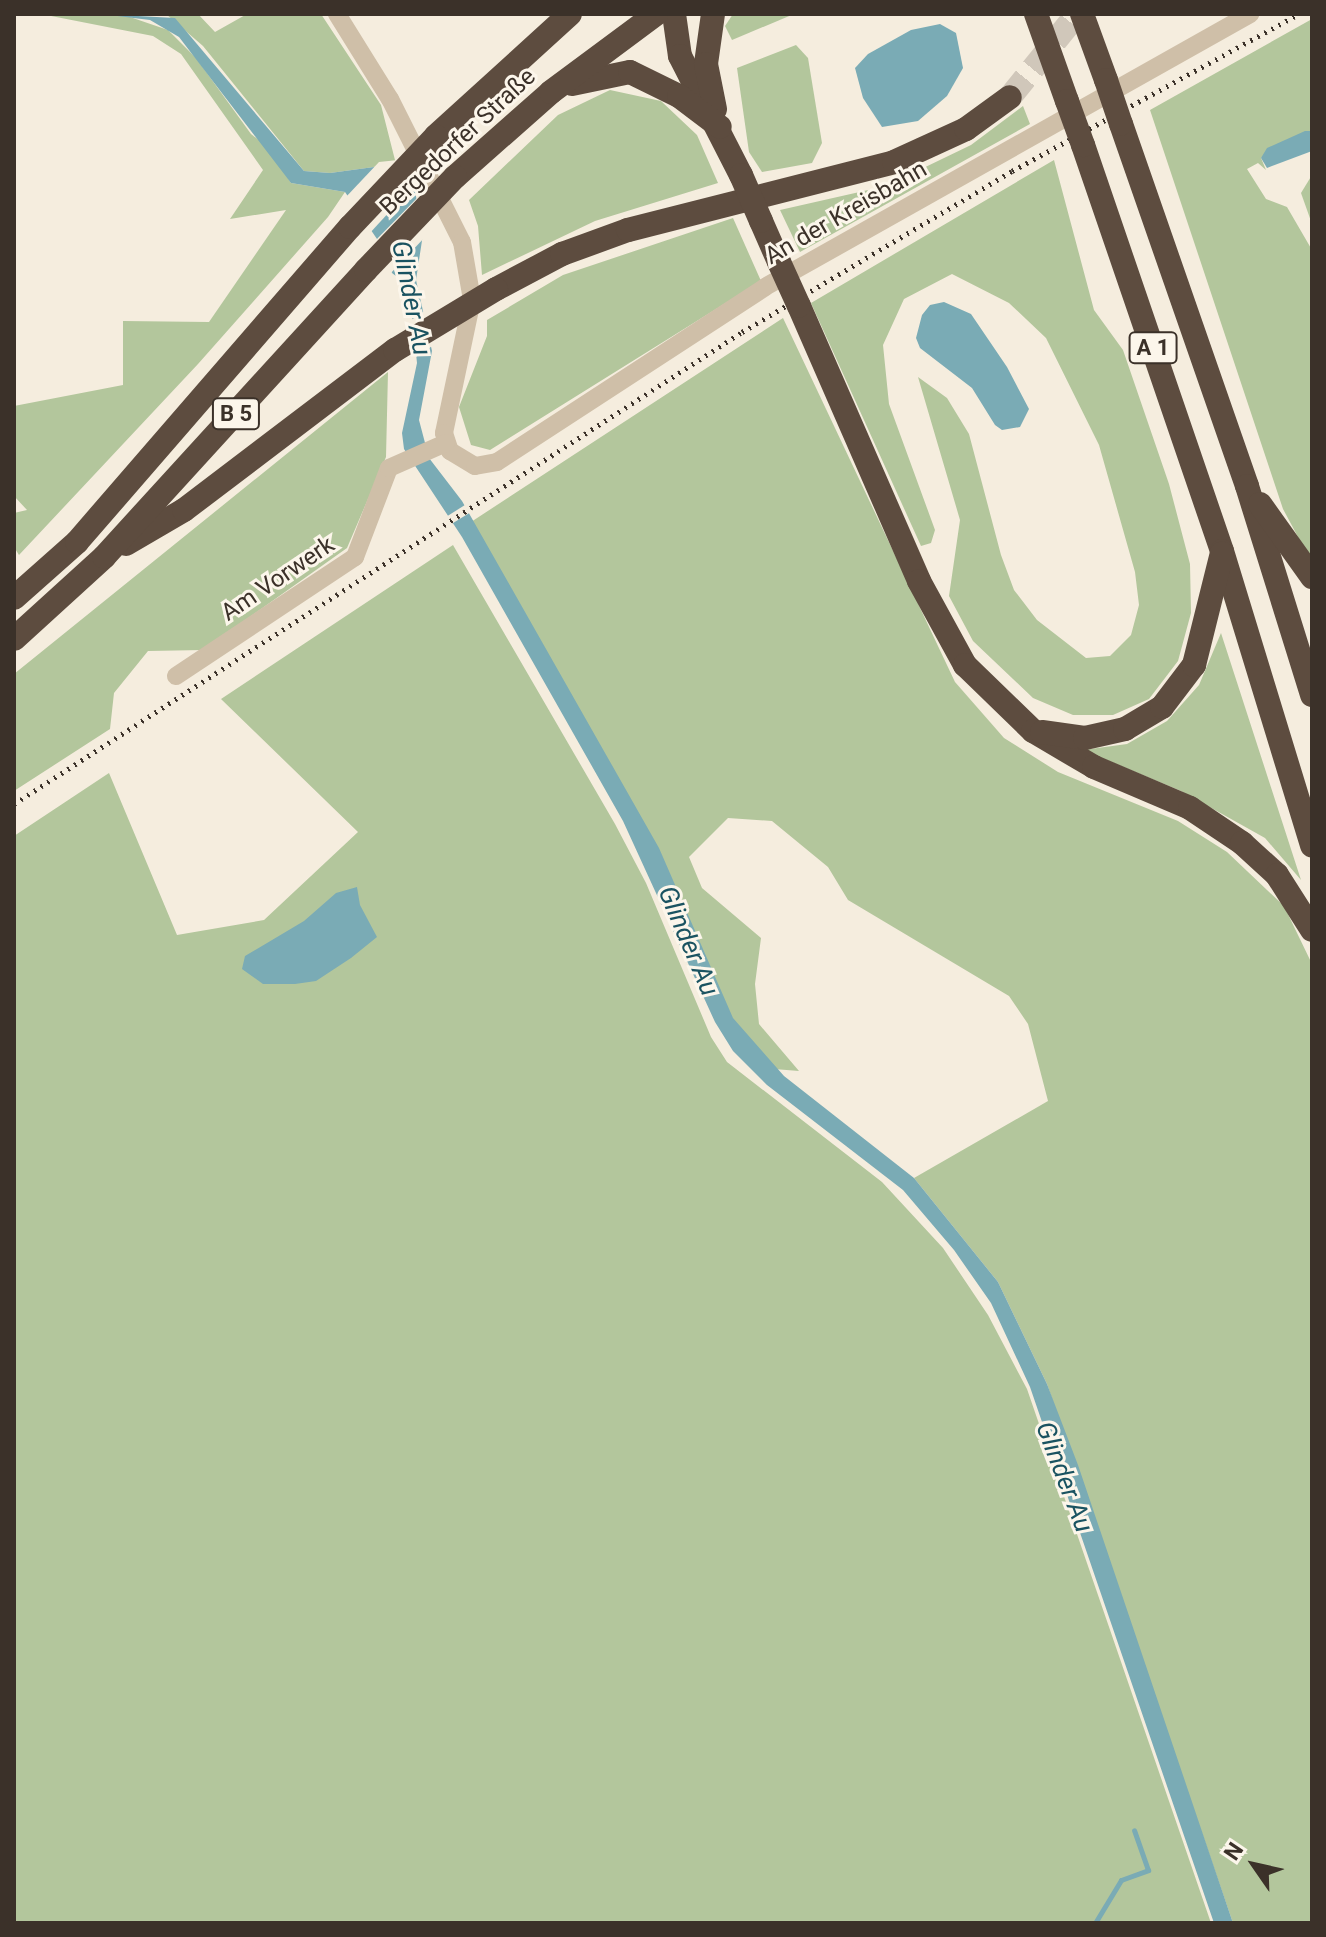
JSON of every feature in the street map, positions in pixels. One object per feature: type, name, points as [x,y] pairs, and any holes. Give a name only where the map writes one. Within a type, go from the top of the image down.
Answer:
[{"type":"highway","name":"Bergedorfer Straße","points":[[14,598],[77,542],[350,227],[436,136],[549,37],[570,14]]},
{"type":"highway","name":"Bergedorfer Straße","points":[[14,639],[104,557],[455,177],[551,92],[656,14]]},
{"type":"highway","points":[[674,14],[680,56],[720,127],[919,581],[965,665],[1033,731],[1094,767],[1190,808],[1242,843],[1277,875],[1312,930]]},
{"type":"highway","points":[[713,14],[706,64],[720,127]]},
{"type":"highway","name":"A 1","points":[[1036,14],[1222,551],[1312,846]]},
{"type":"highway","name":"A 1","points":[[1082,14],[1247,486],[1312,695]]},
{"type":"highway","points":[[551,92],[602,74],[630,72],[679,96],[720,127]]},
{"type":"highway","points":[[104,557],[184,510],[395,350],[496,289],[562,254],[628,230],[894,162],[966,129],[1010,97]]},
{"type":"highway","points":[[1247,486],[1312,577]]},
{"type":"highway","points":[[1033,731],[1085,738],[1125,729],[1162,707],[1194,665],[1222,551]]},
{"type":"street","points":[[337,14],[390,99],[462,242],[472,300],[464,356],[445,410],[446,443]]},
{"type":"street","name":"An der Kreisbahn","points":[[446,443],[462,462],[475,466],[497,462],[765,287],[1250,14]]},
{"type":"street","name":"Am Vorwerk","points":[[176,676],[355,557],[367,535],[380,482],[406,457],[446,443]]},
{"type":"green space","points":[[41,14],[127,16],[168,30],[196,58],[251,134],[269,148],[291,183],[345,192],[328,217],[198,364],[19,555],[14,547],[14,513],[27,510],[14,496],[14,406],[123,385],[123,321],[209,322],[286,210],[230,219],[263,170],[181,54],[153,36]]},
{"type":"green space","points":[[166,14],[198,14],[215,32],[247,14],[321,14],[381,105],[396,164],[330,173],[304,171],[203,46]]},
{"type":"green space","points":[[733,14],[794,14],[732,40],[725,26]]},
{"type":"green space","points":[[1312,19],[1312,131],[1261,158],[1266,170],[1258,163],[1247,169],[1266,199],[1287,207],[1312,250],[1312,563],[1283,509],[1150,110]]},
{"type":"green space","points":[[796,45],[808,58],[822,143],[812,163],[762,172],[749,152],[737,68]]},
{"type":"green space","points":[[610,90],[661,101],[697,135],[718,183],[595,221],[482,275],[478,226],[469,200],[558,115]]},
{"type":"green space","points":[[1023,106],[1030,124],[800,252],[780,210],[886,186],[971,145]]},
{"type":"green space","points":[[1054,160],[1094,310],[1123,350],[1169,484],[1190,564],[1191,613],[1178,661],[1149,699],[1113,715],[1073,715],[1033,698],[973,641],[949,596],[960,520],[918,377],[947,398],[969,434],[1001,555],[1014,590],[1037,620],[1086,658],[1110,656],[1131,635],[1139,605],[1135,572],[1099,445],[1046,338],[1009,303],[952,274],[904,299],[883,345],[889,404],[935,530],[931,543],[921,546],[811,303]]},
{"type":"green space","points":[[1312,175],[1312,224],[1301,193]]},
{"type":"green space","points":[[733,218],[761,281],[490,450],[471,445],[459,407],[487,336],[487,320],[563,275]]},
{"type":"green space","points":[[783,318],[955,682],[1004,738],[1058,772],[1178,821],[1227,852],[1284,906],[1312,964],[1312,1923],[1233,1923],[1047,1384],[998,1282],[914,1178],[1048,1101],[1028,1024],[1009,996],[848,900],[828,867],[772,821],[728,818],[689,857],[702,888],[761,938],[755,984],[759,1024],[799,1071],[774,1069],[737,1037],[691,927],[471,522]]},
{"type":"green space","points":[[388,372],[386,457],[347,548],[203,650],[148,651],[114,693],[110,729],[14,791],[14,674]]},
{"type":"green space","points":[[453,545],[615,824],[646,883],[711,1037],[727,1062],[882,1182],[943,1248],[988,1315],[1027,1389],[1211,1923],[14,1923],[14,836],[109,773],[177,935],[264,920],[358,832],[221,699]]},
{"type":"green space","points":[[1221,633],[1301,880],[1265,838],[1181,791],[1083,750],[1127,744],[1167,721],[1199,685]]},
{"type":"water","name":"Glinder Au","points":[[101,14],[175,18],[304,171],[330,173],[396,164],[415,191],[423,234],[416,280],[432,351],[419,420],[429,458],[462,501],[659,848],[733,1018],[784,1076],[914,1178],[998,1282],[1047,1384],[1078,1465],[1233,1923],[1214,1923],[1030,1387],[991,1303],[954,1250],[903,1190],[767,1085],[733,1051],[715,1022],[623,821],[462,537],[404,449],[402,433],[417,363],[409,286],[392,273],[377,239],[345,192],[291,183],[179,37],[150,20]]},
{"type":"water","points":[[940,24],[956,33],[963,68],[947,96],[918,121],[882,127],[863,98],[855,68],[868,54],[911,30]]},
{"type":"water","points":[[1305,131],[1312,131],[1312,151],[1267,168],[1261,158],[1267,148]]},
{"type":"water","points":[[944,302],[971,314],[1007,367],[1029,409],[1020,427],[1002,430],[995,425],[972,388],[920,348],[916,338],[922,315],[930,305]]},
{"type":"water","points":[[357,887],[360,905],[377,937],[351,958],[316,981],[295,984],[263,984],[242,969],[245,956],[304,921],[336,893]]},
{"type":"pier","points":[[398,160],[415,184],[369,234],[345,198],[379,162]]},
{"type":"pier","points":[[420,195],[427,235],[389,275],[374,242]]},
{"type":"pier","points":[[429,308],[435,344],[413,359],[408,322]]},
{"type":"pier","points":[[465,505],[470,513],[450,525],[445,517]]},
{"type":"waterway","points":[[1095,1923],[1121,1880],[1148,1870],[1134,1830]]},
{"type":"tunnel","points":[[1010,97],[1077,14]]},
{"type":"railway","points":[[14,804],[742,332],[1012,171],[1299,14]]}]
